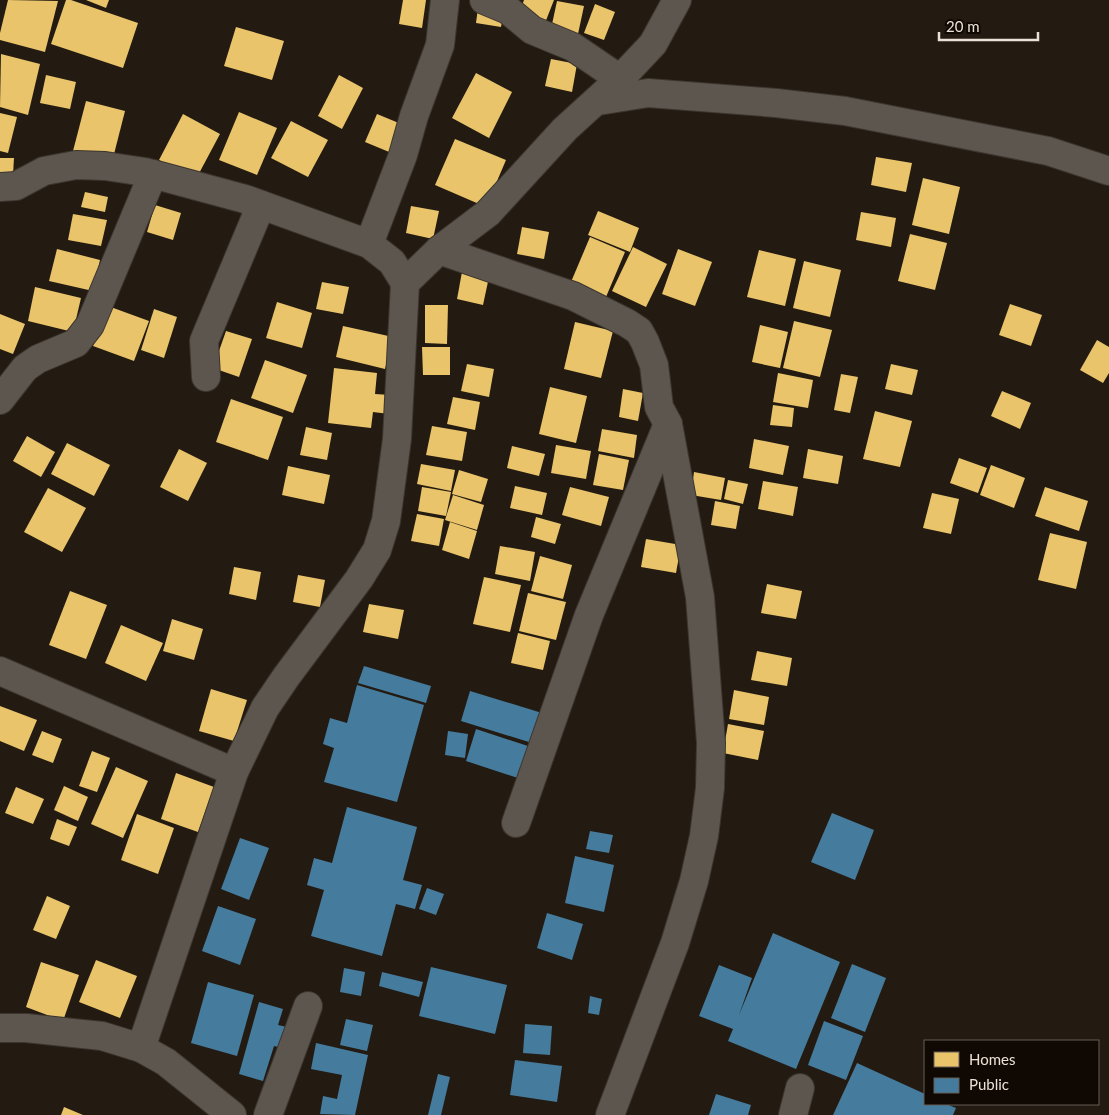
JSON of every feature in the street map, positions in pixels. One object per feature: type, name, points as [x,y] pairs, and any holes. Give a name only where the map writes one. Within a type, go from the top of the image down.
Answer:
[{"type":"street","points":[[369,244],[403,155],[414,116],[440,45],[445,0]]},
{"type":"street","points":[[484,0],[508,10],[532,30],[573,47],[620,79]]},
{"type":"street","points":[[405,283],[439,250],[488,213],[565,129],[620,79],[653,44],[677,0]]},
{"type":"street","points":[[598,101],[648,93],[776,103],[845,111],[1048,151],[1109,171]]},
{"type":"street","points":[[0,186],[16,186],[44,171],[76,165],[105,166],[153,174],[261,205],[369,244],[392,262],[405,283],[397,438],[386,521],[377,550],[359,579],[265,708],[234,772],[141,1048]]},
{"type":"street","points":[[0,400],[25,368],[38,359],[76,343],[90,325],[153,174]]},
{"type":"street","points":[[206,377],[204,341],[261,205]]},
{"type":"street","points":[[439,250],[573,296],[639,331],[654,365],[659,407],[668,424],[700,597],[711,743],[710,788],[704,836],[694,881],[675,943],[610,1115]]},
{"type":"street","points":[[516,823],[589,614],[668,424]]},
{"type":"street","points":[[0,671],[234,772]]},
{"type":"street","points":[[268,1115],[308,1006]]},
{"type":"street","points":[[0,1028],[26,1028],[102,1036],[141,1048],[166,1062],[232,1115]]},
{"type":"street","points":[[793,1115],[800,1088]]},
{"type":"building: Homes","points":[[8,0],[58,1],[45,52],[0,40]]},
{"type":"building: Homes","points":[[66,0],[71,0],[138,23],[123,68],[51,44]]},
{"type":"building: Homes","points":[[86,0],[109,0],[106,8]]},
{"type":"building: Homes","points":[[403,0],[426,0],[422,28],[399,24]]},
{"type":"building: Homes","points":[[524,0],[554,0],[545,23],[519,13]]},
{"type":"building: Homes","points":[[557,1],[584,6],[578,34],[551,29]]},
{"type":"building: Homes","points":[[595,4],[615,12],[604,40],[584,33]]},
{"type":"building: Homes","points":[[478,8],[504,12],[501,27],[476,23]]},
{"type":"building: Homes","points":[[236,27],[284,41],[272,80],[224,66]]},
{"type":"building: Homes","points":[[1,54],[40,64],[28,115],[0,107]]},
{"type":"building: Homes","points":[[551,59],[577,64],[572,92],[545,86]]},
{"type":"building: Homes","points":[[476,73],[512,92],[489,138],[452,118]]},
{"type":"building: Homes","points":[[46,75],[76,82],[70,109],[40,103]]},
{"type":"building: Homes","points":[[339,75],[363,88],[342,129],[318,116]]},
{"type":"building: Homes","points":[[86,101],[125,111],[112,162],[73,151]]},
{"type":"building: Homes","points":[[239,112],[277,128],[257,175],[219,160]]},
{"type":"building: Homes","points":[[0,113],[17,117],[8,153],[0,151]]},
{"type":"building: Homes","points":[[183,114],[220,134],[196,179],[159,160]]},
{"type":"building: Homes","points":[[377,114],[406,126],[394,154],[365,142]]},
{"type":"building: Homes","points":[[291,121],[328,140],[308,177],[271,158]]},
{"type":"building: Homes","points":[[455,139],[506,160],[486,207],[435,185]]},
{"type":"building: Homes","points":[[876,157],[912,163],[906,192],[871,185]]},
{"type":"building: Homes","points":[[0,158],[14,158],[13,175],[0,175]]},
{"type":"building: Homes","points":[[923,178],[960,187],[949,234],[912,225]]},
{"type":"building: Homes","points":[[85,192],[108,197],[105,212],[81,207]]},
{"type":"building: Homes","points":[[155,205],[181,213],[173,240],[147,232]]},
{"type":"building: Homes","points":[[411,206],[439,211],[433,239],[406,233]]},
{"type":"building: Homes","points":[[598,211],[639,228],[630,252],[588,235]]},
{"type":"building: Homes","points":[[861,212],[896,218],[891,247],[856,240]]},
{"type":"building: Homes","points":[[73,214],[107,220],[101,246],[68,240]]},
{"type":"building: Homes","points":[[522,227],[549,232],[544,259],[517,254]]},
{"type":"building: Homes","points":[[910,234],[947,243],[935,290],[898,281]]},
{"type":"building: Homes","points":[[590,237],[625,252],[606,297],[571,282]]},
{"type":"building: Homes","points":[[633,247],[667,264],[646,307],[612,291]]},
{"type":"building: Homes","points":[[57,249],[100,260],[93,291],[49,281]]},
{"type":"building: Homes","points":[[678,249],[712,262],[695,306],[662,294]]},
{"type":"building: Homes","points":[[759,250],[796,259],[785,306],[747,297]]},
{"type":"building: Homes","points":[[804,261],[841,270],[830,317],[793,308]]},
{"type":"building: Homes","points":[[462,272],[489,277],[483,305],[457,299]]},
{"type":"building: Homes","points":[[322,282],[349,287],[343,314],[316,309]]},
{"type":"building: Homes","points":[[35,287],[81,298],[73,332],[28,321]]},
{"type":"building: Homes","points":[[277,302],[312,313],[302,348],[266,338]]},
{"type":"building: Homes","points":[[1010,304],[1042,315],[1031,346],[999,335]]},
{"type":"building: Homes","points":[[425,305],[448,305],[447,344],[425,343]]},
{"type":"building: Homes","points":[[108,306],[149,321],[134,361],[93,346]]},
{"type":"building: Homes","points":[[154,309],[177,317],[164,358],[141,350]]},
{"type":"building: Homes","points":[[0,314],[25,324],[13,354],[0,349]]},
{"type":"building: Homes","points":[[794,321],[832,330],[820,377],[783,368]]},
{"type":"building: Homes","points":[[575,322],[613,331],[601,378],[564,369]]},
{"type":"building: Homes","points":[[760,325],[788,332],[780,368],[752,362]]},
{"type":"building: Homes","points":[[343,326],[393,337],[385,369],[336,357]]},
{"type":"building: Homes","points":[[226,331],[252,339],[239,377],[213,368]]},
{"type":"building: Homes","points":[[1097,340],[1109,347],[1109,373],[1103,383],[1080,370]]},
{"type":"building: Homes","points":[[422,347],[450,347],[450,375],[423,375]]},
{"type":"building: Homes","points":[[265,360],[307,375],[293,413],[251,398]]},
{"type":"building: Homes","points":[[467,364],[494,369],[489,397],[461,391]]},
{"type":"building: Homes","points":[[891,364],[918,370],[912,395],[885,389]]},
{"type":"building: Homes","points":[[334,368],[377,373],[375,394],[391,395],[389,414],[373,412],[371,428],[328,423]]},
{"type":"building: Homes","points":[[778,373],[813,380],[808,408],[773,402]]},
{"type":"building: Homes","points":[[841,374],[858,377],[850,413],[834,410]]},
{"type":"building: Homes","points":[[550,387],[587,396],[576,443],[539,434]]},
{"type":"building: Homes","points":[[623,389],[643,393],[638,421],[619,417]]},
{"type":"building: Homes","points":[[1002,391],[1031,403],[1020,429],[991,416]]},
{"type":"building: Homes","points":[[453,397],[480,402],[475,430],[447,424]]},
{"type":"building: Homes","points":[[231,399],[283,417],[268,460],[216,442]]},
{"type":"building: Homes","points":[[773,405],[794,408],[792,427],[770,425]]},
{"type":"building: Homes","points":[[875,411],[912,421],[900,467],[863,459]]},
{"type":"building: Homes","points":[[432,426],[467,432],[462,461],[426,455]]},
{"type":"building: Homes","points":[[306,427],[332,433],[327,460],[300,455]]},
{"type":"building: Homes","points":[[602,429],[637,435],[634,458],[598,451]]},
{"type":"building: Homes","points":[[27,436],[55,452],[41,477],[13,461]]},
{"type":"building: Homes","points":[[754,439],[789,446],[783,475],[749,468]]},
{"type":"building: Homes","points":[[67,443],[110,465],[94,496],[51,474]]},
{"type":"building: Homes","points":[[556,445],[591,451],[586,479],[551,473]]},
{"type":"building: Homes","points":[[512,446],[545,454],[539,476],[507,468]]},
{"type":"building: Homes","points":[[179,449],[207,463],[188,501],[160,487]]},
{"type":"building: Homes","points":[[808,449],[843,456],[838,484],[803,478]]},
{"type":"building: Homes","points":[[599,454],[629,460],[623,490],[593,485]]},
{"type":"building: Homes","points":[[959,458],[987,468],[978,493],[950,483]]},
{"type":"building: Homes","points":[[421,464],[455,470],[451,491],[417,484]]},
{"type":"building: Homes","points":[[991,465],[1025,478],[1014,508],[980,495]]},
{"type":"building: Homes","points":[[288,466],[330,475],[324,504],[282,495]]},
{"type":"building: Homes","points":[[459,470],[488,479],[481,502],[452,494]]},
{"type":"building: Homes","points":[[694,472],[725,478],[721,500],[691,495]]},
{"type":"building: Homes","points":[[728,480],[748,484],[743,504],[724,499]]},
{"type":"building: Homes","points":[[763,481],[798,487],[793,516],[758,509]]},
{"type":"building: Homes","points":[[515,486],[547,493],[542,515],[510,508]]},
{"type":"building: Homes","points":[[422,487],[451,492],[446,516],[418,511]]},
{"type":"building: Homes","points":[[570,487],[609,497],[601,526],[562,515]]},
{"type":"building: Homes","points":[[1045,487],[1088,501],[1079,531],[1035,516]]},
{"type":"building: Homes","points":[[48,488],[86,508],[62,552],[24,532]]},
{"type":"building: Homes","points":[[932,493],[959,499],[951,534],[923,528]]},
{"type":"building: Homes","points":[[453,495],[484,505],[477,530],[445,520]]},
{"type":"building: Homes","points":[[715,501],[740,506],[736,529],[711,525]]},
{"type":"building: Homes","points":[[417,514],[444,519],[439,546],[411,541]]},
{"type":"building: Homes","points":[[536,517],[561,524],[555,544],[531,537]]},
{"type":"building: Homes","points":[[450,522],[477,531],[469,559],[442,550]]},
{"type":"building: Homes","points":[[1050,533],[1087,542],[1076,589],[1038,580]]},
{"type":"building: Homes","points":[[646,539],[681,545],[676,573],[641,567]]},
{"type":"building: Homes","points":[[500,546],[535,552],[530,581],[495,574]]},
{"type":"building: Homes","points":[[540,556],[572,565],[563,599],[531,591]]},
{"type":"building: Homes","points":[[234,567],[261,572],[256,600],[229,594]]},
{"type":"building: Homes","points":[[298,575],[325,580],[320,607],[293,602]]},
{"type":"building: Homes","points":[[484,577],[521,585],[510,632],[473,624]]},
{"type":"building: Homes","points":[[767,584],[802,591],[796,619],[761,613]]},
{"type":"building: Homes","points":[[70,591],[107,605],[86,659],[49,645]]},
{"type":"building: Homes","points":[[528,593],[566,602],[556,640],[519,631]]},
{"type":"building: Homes","points":[[369,604],[404,610],[398,639],[363,632]]},
{"type":"building: Homes","points":[[172,619],[203,629],[194,660],[163,651]]},
{"type":"building: Homes","points":[[121,625],[163,643],[146,681],[105,663]]},
{"type":"building: Homes","points":[[518,633],[550,641],[543,670],[511,663]]},
{"type":"building: Homes","points":[[757,651],[792,658],[787,686],[751,680]]},
{"type":"building: Homes","points":[[211,689],[247,700],[234,741],[199,731]]},
{"type":"building: Homes","points":[[734,690],[769,697],[764,725],[729,719]]},
{"type":"building: Homes","points":[[0,706],[37,720],[24,751],[0,741]]},
{"type":"building: Homes","points":[[728,724],[764,731],[758,760],[723,753]]},
{"type":"building: Homes","points":[[42,731],[62,739],[53,763],[32,755]]},
{"type":"building: Homes","points":[[92,751],[110,758],[97,792],[79,786]]},
{"type":"building: Homes","points":[[116,767],[148,781],[123,838],[91,824]]},
{"type":"building: Homes","points":[[176,773],[214,787],[198,832],[161,819]]},
{"type":"building: Homes","points":[[64,786],[88,797],[78,821],[54,810]]},
{"type":"building: Homes","points":[[16,787],[44,799],[33,824],[5,813]]},
{"type":"building: Homes","points":[[137,814],[174,828],[158,874],[121,860]]},
{"type":"building: Homes","points":[[57,819],[77,827],[69,846],[50,839]]},
{"type":"building: Homes","points":[[47,896],[70,906],[56,939],[33,930]]},
{"type":"building: Homes","points":[[96,960],[137,976],[120,1018],[79,1002]]},
{"type":"building: Homes","points":[[41,962],[79,975],[63,1021],[26,1007]]},
{"type":"building: Homes","points":[[64,1107],[83,1115],[61,1115]]},
{"type":"building: Public","points":[[364,666],[431,686],[426,703],[358,683]]},
{"type":"building: Public","points":[[357,685],[424,705],[397,802],[324,782],[334,748],[323,744],[330,718],[347,723]]},
{"type":"building: Public","points":[[470,691],[542,713],[532,743],[461,721]]},
{"type":"building: Public","points":[[476,729],[531,747],[521,779],[466,761]]},
{"type":"building: Public","points":[[448,731],[468,734],[465,758],[445,755]]},
{"type":"building: Public","points":[[347,807],[417,827],[403,880],[422,885],[415,909],[396,904],[382,956],[311,936],[324,890],[307,885],[314,858],[332,863]]},
{"type":"building: Public","points":[[832,813],[874,830],[855,880],[811,862]]},
{"type":"building: Public","points":[[590,831],[613,835],[609,853],[586,849]]},
{"type":"building: Public","points":[[240,838],[269,848],[249,900],[221,889]]},
{"type":"building: Public","points":[[575,856],[614,865],[604,912],[565,903]]},
{"type":"building: Public","points":[[427,888],[444,894],[436,915],[419,909]]},
{"type":"building: Public","points":[[218,906],[256,919],[240,965],[202,951]]},
{"type":"building: Public","points":[[547,913],[583,924],[572,960],[537,948]]},
{"type":"building: Public","points":[[773,933],[840,962],[796,1069],[728,1041],[733,1029],[699,1016],[719,965],[752,978],[739,1015]]},
{"type":"building: Public","points":[[852,964],[886,978],[865,1032],[831,1018]]},
{"type":"building: Public","points":[[431,967],[507,985],[495,1034],[419,1016]]},
{"type":"building: Public","points":[[344,968],[365,972],[361,996],[340,992]]},
{"type":"building: Public","points":[[382,972],[423,982],[419,997],[379,986]]},
{"type":"building: Public","points":[[208,982],[254,995],[237,1056],[191,1043]]},
{"type":"building: Public","points":[[590,996],[602,999],[599,1015],[588,1013]]},
{"type":"building: Public","points":[[259,1002],[283,1009],[278,1025],[287,1027],[282,1048],[274,1046],[263,1081],[239,1074]]},
{"type":"building: Public","points":[[346,1019],[373,1025],[367,1051],[340,1045]]},
{"type":"building: Public","points":[[824,1021],[863,1036],[846,1080],[808,1065]]},
{"type":"building: Public","points":[[525,1024],[552,1026],[550,1055],[523,1053]]},
{"type":"building: Public","points":[[316,1043],[368,1055],[355,1115],[320,1114],[323,1096],[337,1099],[342,1075],[311,1069]]},
{"type":"building: Public","points":[[515,1060],[562,1066],[557,1102],[510,1095]]},
{"type":"building: Public","points":[[857,1063],[924,1094],[924,1105],[948,1105],[956,1108],[953,1115],[833,1115]]},
{"type":"building: Public","points":[[438,1074],[450,1077],[441,1115],[428,1115]]},
{"type":"building: Public","points":[[716,1094],[751,1105],[748,1115],[709,1115]]}]
